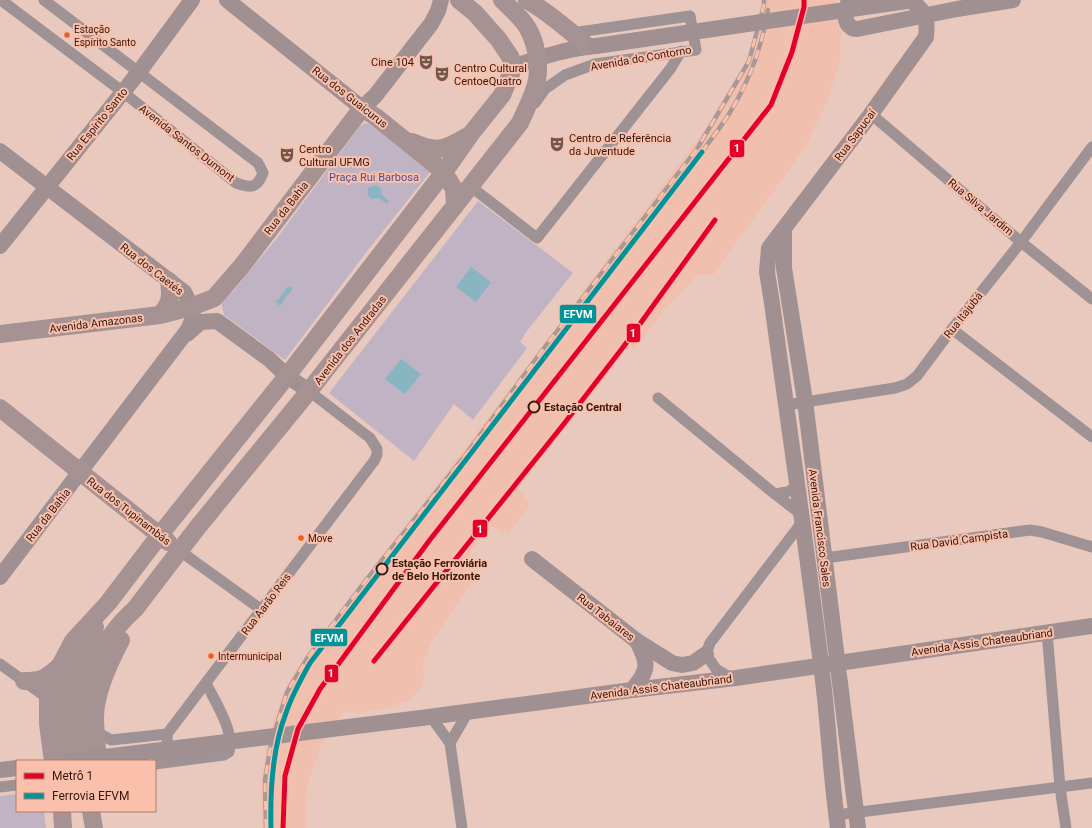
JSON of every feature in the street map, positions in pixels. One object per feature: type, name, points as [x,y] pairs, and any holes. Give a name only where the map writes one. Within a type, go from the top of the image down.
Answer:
[{"type":"main road","points":[[53,760],[48,724],[48,699],[60,666],[73,641],[108,603],[159,536],[287,376],[444,172],[470,135],[502,96],[511,74],[512,66],[509,54],[499,40],[475,13],[459,0]]},
{"type":"main road","points":[[502,0],[527,27],[534,43],[537,58]]},
{"type":"main road","points":[[527,0],[542,9],[572,33],[592,46]]},
{"type":"main road","name":"Avenida dos Andradas","points":[[98,760],[95,716],[100,689],[111,658],[135,609],[520,123],[532,98],[537,80],[537,58]]},
{"type":"main road","name":"Rua dos Guaicurus","points":[[362,108],[376,117],[444,172],[454,189],[455,206]]},
{"type":"main road","name":"Rua da Bahia","points":[[191,307],[214,298],[241,267],[362,108]]},
{"type":"main road","points":[[402,138],[430,149],[437,149],[448,148],[470,135]]},
{"type":"main road","points":[[160,315],[170,301],[171,293],[169,281]]},
{"type":"main road","name":"Avenida Amazonas","points":[[0,334],[160,315],[191,307]]},
{"type":"main road","name":"Rua dos Tupinambás","points":[[0,408],[159,536],[180,551]]},
{"type":"main road","points":[[68,760],[64,737],[64,711],[68,688],[74,668],[108,603]]},
{"type":"main road","name":"Avenida dos Andradas","points":[[82,760],[79,740],[80,709],[87,682],[100,654],[112,634],[124,618],[135,609]]},
{"type":"main road","points":[[24,681],[36,681],[47,677],[60,666]]},
{"type":"main road","points":[[62,812],[63,828]]},
{"type":"main road","points":[[91,812],[94,828]]},
{"type":"main road","points":[[100,812],[100,828]]},
{"type":"street","name":"Avenida Santos Dumont","points":[[1,0],[123,92],[236,183],[246,186],[254,186],[260,182],[263,173],[258,163],[44,0]]},
{"type":"street","name":"Rua Espírito Santo","points":[[0,246],[139,72],[192,0]]},
{"type":"street","name":"Rua dos Guaicurus","points":[[227,0],[362,108]]},
{"type":"street","name":"Rua da Bahia","points":[[362,108],[375,96],[431,24],[438,11],[441,0]]},
{"type":"street","points":[[850,0],[846,7],[846,22],[850,27],[857,29],[958,9],[1013,0]]},
{"type":"street","name":"Avenida do Contorno","points":[[512,66],[537,58],[592,46],[912,1],[920,7],[925,16]]},
{"type":"street","name":"Rua Sapucaí","points":[[768,248],[784,229],[926,37],[958,9]]},
{"type":"street","name":"Avenida do Contorno","points":[[520,123],[546,89],[565,75],[595,64],[696,50],[690,16],[572,33]]},
{"type":"street","points":[[925,16],[927,25],[926,37]]},
{"type":"street","points":[[470,186],[538,238],[671,68],[681,51]]},
{"type":"street","name":"Rua Silva Jardim","points":[[870,114],[1021,242],[1092,299]]},
{"type":"street","name":"Rua Itajubá","points":[[786,404],[895,388],[907,384],[917,376],[952,328],[1021,242],[1092,148]]},
{"type":"street","name":"Rua dos Caetés","points":[[0,151],[184,292],[194,316],[191,325],[182,338]]},
{"type":"street","name":"Avenida Francisco Sales","points":[[784,229],[784,268],[805,401],[857,821]]},
{"type":"street","name":"Avenida Francisco Sales","points":[[768,248],[766,272],[772,303],[798,486],[826,712],[837,822]]},
{"type":"street","points":[[182,338],[201,322],[217,321],[269,359],[287,376],[309,391]]},
{"type":"street","points":[[952,328],[1092,437]]},
{"type":"street","name":"Rua da Bahia","points":[[0,577],[182,338]]},
{"type":"street","name":"Rua Aarão Reis","points":[[167,734],[262,610],[377,455],[377,449],[370,438],[309,391]]},
{"type":"street","points":[[637,641],[672,663],[682,665],[693,663],[706,654],[710,643],[802,518],[658,398]]},
{"type":"street","points":[[775,494],[787,492],[798,486]]},
{"type":"street","name":"Rua David Campista","points":[[825,558],[1030,530],[1042,532],[1092,547]]},
{"type":"street","name":"Rua dos Tupinambás","points":[[180,551],[262,610]]},
{"type":"street","name":"Rua Tabaiares","points":[[532,559],[637,641],[644,654],[646,666],[642,679],[632,690]]},
{"type":"street","name":"Avenida Assis Chateaubriand","points":[[80,760],[426,718],[731,678],[1092,626]]},
{"type":"street","points":[[1047,632],[1060,787],[1066,828]]},
{"type":"street","points":[[706,654],[716,669],[731,678]]},
{"type":"street","points":[[0,664],[80,722],[111,740],[167,734],[168,762]]},
{"type":"street","points":[[156,764],[224,755],[229,752],[231,746],[228,726],[206,683]]},
{"type":"street","points":[[450,743],[468,712]]},
{"type":"street","points":[[426,718],[450,743],[462,828]]},
{"type":"street","points":[[0,770],[16,768]]},
{"type":"street","points":[[837,822],[857,821],[1092,783]]},
{"type":"street","points":[[0,787],[16,784]]},
{"type":"shaded area","points":[[766,0],[836,0],[841,31],[840,59],[828,100],[805,148],[713,275],[697,275],[670,303],[634,350],[629,346],[518,488],[530,505],[508,535],[490,526],[461,566],[475,578],[431,644],[423,663],[424,678],[420,688],[412,699],[391,707],[364,712],[344,711],[321,745],[307,786],[306,828],[262,828],[261,785],[266,749],[274,719],[288,683],[307,653],[460,455],[730,96],[751,60],[759,35]]},
{"type":"green space","name":"Praça Rui Barbosa","points":[[366,123],[373,125],[431,171],[368,250],[285,360],[224,315],[221,301],[234,290],[277,238],[360,126]]},
{"type":"green space","points":[[478,201],[573,273],[527,331],[520,342],[527,348],[473,420],[454,404],[414,461],[329,393]]},
{"type":"green space","points":[[16,794],[16,812],[44,812],[46,828],[0,828],[0,796]]},
{"type":"water","points":[[377,185],[381,189],[382,195],[389,201],[387,204],[379,198],[372,199],[369,197],[367,192],[369,187]]},
{"type":"water","points":[[471,267],[491,282],[476,302],[456,287]]},
{"type":"water","points":[[288,286],[292,288],[292,291],[286,296],[281,305],[278,305],[276,301],[280,298]]},
{"type":"water","points":[[401,359],[421,374],[405,394],[385,379]]},
{"type":"railway","points":[[266,828],[265,780],[271,744],[287,692],[308,657],[363,584],[464,457],[541,352],[697,149],[749,61],[764,0]]},
{"type":"railway","points":[[702,152],[726,119],[749,77],[762,37],[768,10]]},
{"type":"metro line","name":"1","points":[[283,828],[285,776],[298,729],[320,689],[429,541],[771,105],[792,52],[804,7],[804,0]]},
{"type":"metro line","name":"1","points":[[374,661],[563,425],[624,346],[715,220]]},
{"type":"rail line","name":"EFVM","points":[[271,828],[273,770],[281,727],[291,700],[310,663],[702,152]]},
{"type":"place","name":"Estação Espírito Santo","points":[[67,35]]},
{"type":"place","name":"Cine 104","points":[[426,62]]},
{"type":"place","name":"Centro Cultural CentoeQuatro","points":[[442,74]]},
{"type":"place","name":"Centro de Referência da Juventude","points":[[557,144]]},
{"type":"place","name":"Centro Cultural UFMG","points":[[287,155]]},
{"type":"place","name":"Estação Central","points":[[534,407]]},
{"type":"place","name":"Move","points":[[301,538]]},
{"type":"place","name":"Estação Ferroviária de Belo Horizonte","points":[[382,569]]},
{"type":"place","name":"Intermunicipal","points":[[211,656]]}]
